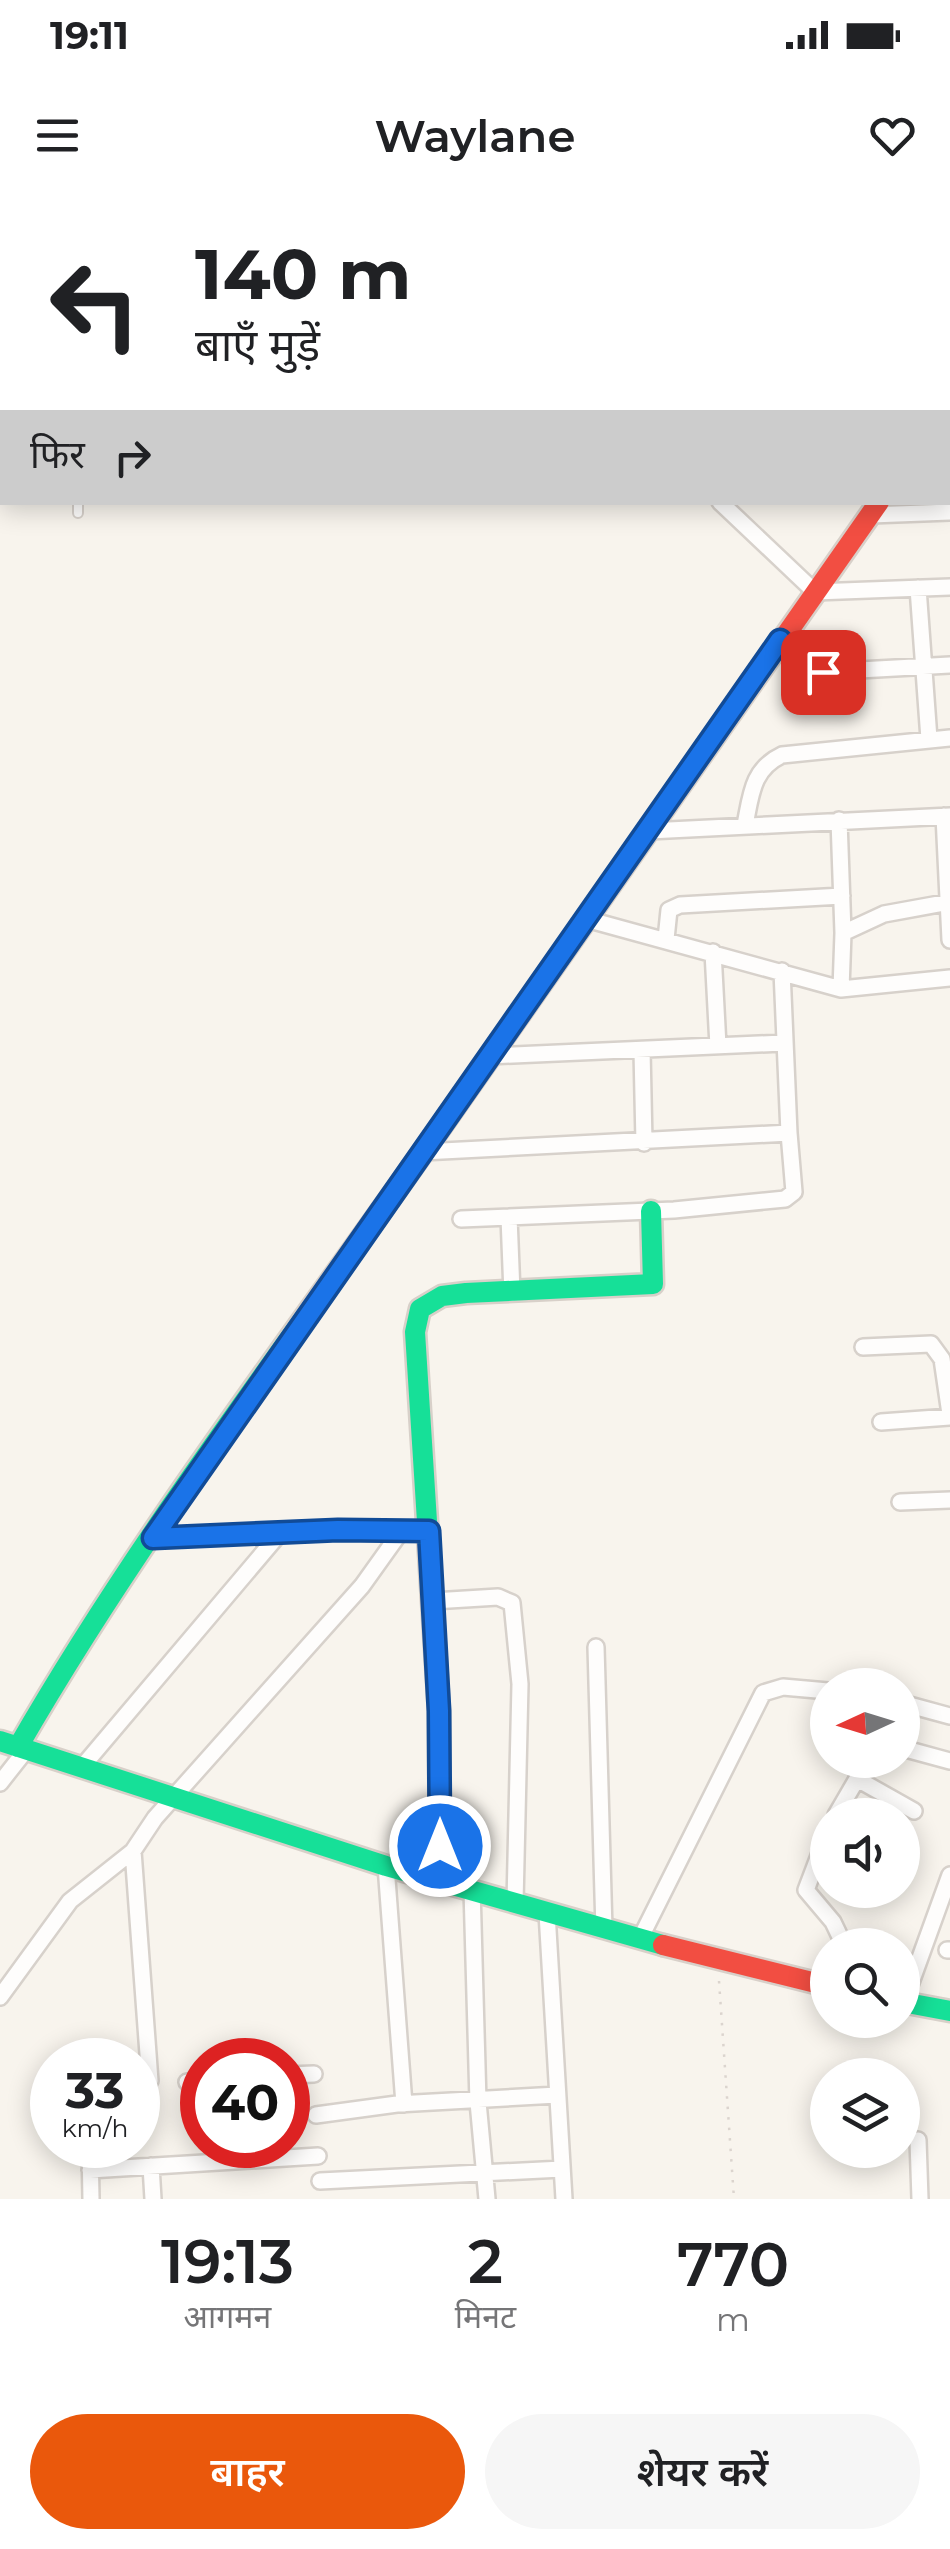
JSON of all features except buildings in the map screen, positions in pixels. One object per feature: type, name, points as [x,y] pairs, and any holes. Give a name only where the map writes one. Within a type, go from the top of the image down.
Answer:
[{"type":"street","points":[[723,505],[814,592],[950,587]]},
{"type":"street","points":[[0,1783],[14,1746],[153,1538],[875,509],[930,508],[950,512]]},
{"type":"street","points":[[918,588],[929,740]]},
{"type":"street","points":[[780,640],[804,665],[823,672],[950,665]]},
{"type":"street","points":[[745,824],[753,784],[766,762],[782,755],[950,738]]},
{"type":"street","points":[[649,831],[947,816],[950,940]]},
{"type":"street","points":[[839,820],[843,932],[840,990]]},
{"type":"street","points":[[666,940],[669,910],[680,905],[842,896]]},
{"type":"street","points":[[843,932],[884,914],[948,902]]},
{"type":"street","points":[[586,918],[840,990],[950,978]]},
{"type":"street","points":[[714,952],[718,1046]]},
{"type":"street","points":[[460,1219],[651,1211],[791,1196],[794,1180],[783,1043],[782,972]]},
{"type":"street","points":[[489,1056],[783,1043]]},
{"type":"street","points":[[642,1050],[644,1143]]},
{"type":"street","points":[[422,1152],[789,1134]]},
{"type":"street","points":[[440,1880],[429,1531],[415,1332],[420,1309],[442,1296],[653,1284],[651,1211]]},
{"type":"street","points":[[509,1218],[512,1293]]},
{"type":"street","points":[[863,1347],[930,1344],[942,1359],[950,1415],[881,1422]]},
{"type":"street","points":[[900,1502],[950,1500]]},
{"type":"street","points":[[0,1997],[70,1901],[133,1852],[175,1796],[362,1586],[402,1530]]},
{"type":"street","points":[[153,1538],[429,1531]]},
{"type":"street","points":[[82,1767],[280,1533]]},
{"type":"street","points":[[432,1601],[498,1597],[512,1603],[520,1684],[515,1903]]},
{"type":"street","points":[[596,1648],[604,1930]]},
{"type":"street","points":[[640,1937],[763,1693],[784,1687],[810,1689]]},
{"type":"street","points":[[920,1708],[950,1716]]},
{"type":"street","points":[[14,1746],[386,1866],[604,1930],[810,1982]]},
{"type":"street","points":[[920,1753],[950,1761]]},
{"type":"street","points":[[847,1798],[859,1780],[890,1798]]},
{"type":"street","points":[[133,1852],[147,2038]]},
{"type":"street","points":[[386,1866],[404,2104]]},
{"type":"street","points":[[920,1956],[950,1875]]},
{"type":"street","points":[[472,1890],[478,2100],[486,2199]]},
{"type":"street","points":[[547,1913],[564,2199]]},
{"type":"street","points":[[920,2006],[950,2012]]},
{"type":"street","points":[[310,2074],[314,2074]]},
{"type":"street","points":[[316,2115],[404,2104],[557,2095]]},
{"type":"street","points":[[160,2166],[318,2156]]},
{"type":"street","points":[[91,2199],[90,2170],[121,2168]]},
{"type":"street","points":[[152,2168],[153,2199]]},
{"type":"street","points":[[320,2181],[562,2168]]},
{"type":"street","points":[[919,2168],[920,2199]]},
{"type":"path","points":[[717,1960],[734,2199]]},
{"type":"traffic: fast","points":[[18,1747],[166,1514],[433,1138]]},
{"type":"traffic: fast","points":[[440,1880],[439,1711],[415,1332],[420,1309],[442,1296],[466,1293],[653,1284],[651,1211]]},
{"type":"traffic: fast","points":[[0,1741],[386,1866],[663,1945]]},
{"type":"traffic: fast","points":[[920,2005],[950,2011]]},
{"type":"traffic: jam","points":[[433,1138],[877,505]]},
{"type":"traffic: jam","points":[[663,1945],[810,1982]]},
{"type":"route","points":[[440,1846],[439,1711],[429,1531],[381,1528],[153,1538],[780,640],[804,665],[823,672]]}]
